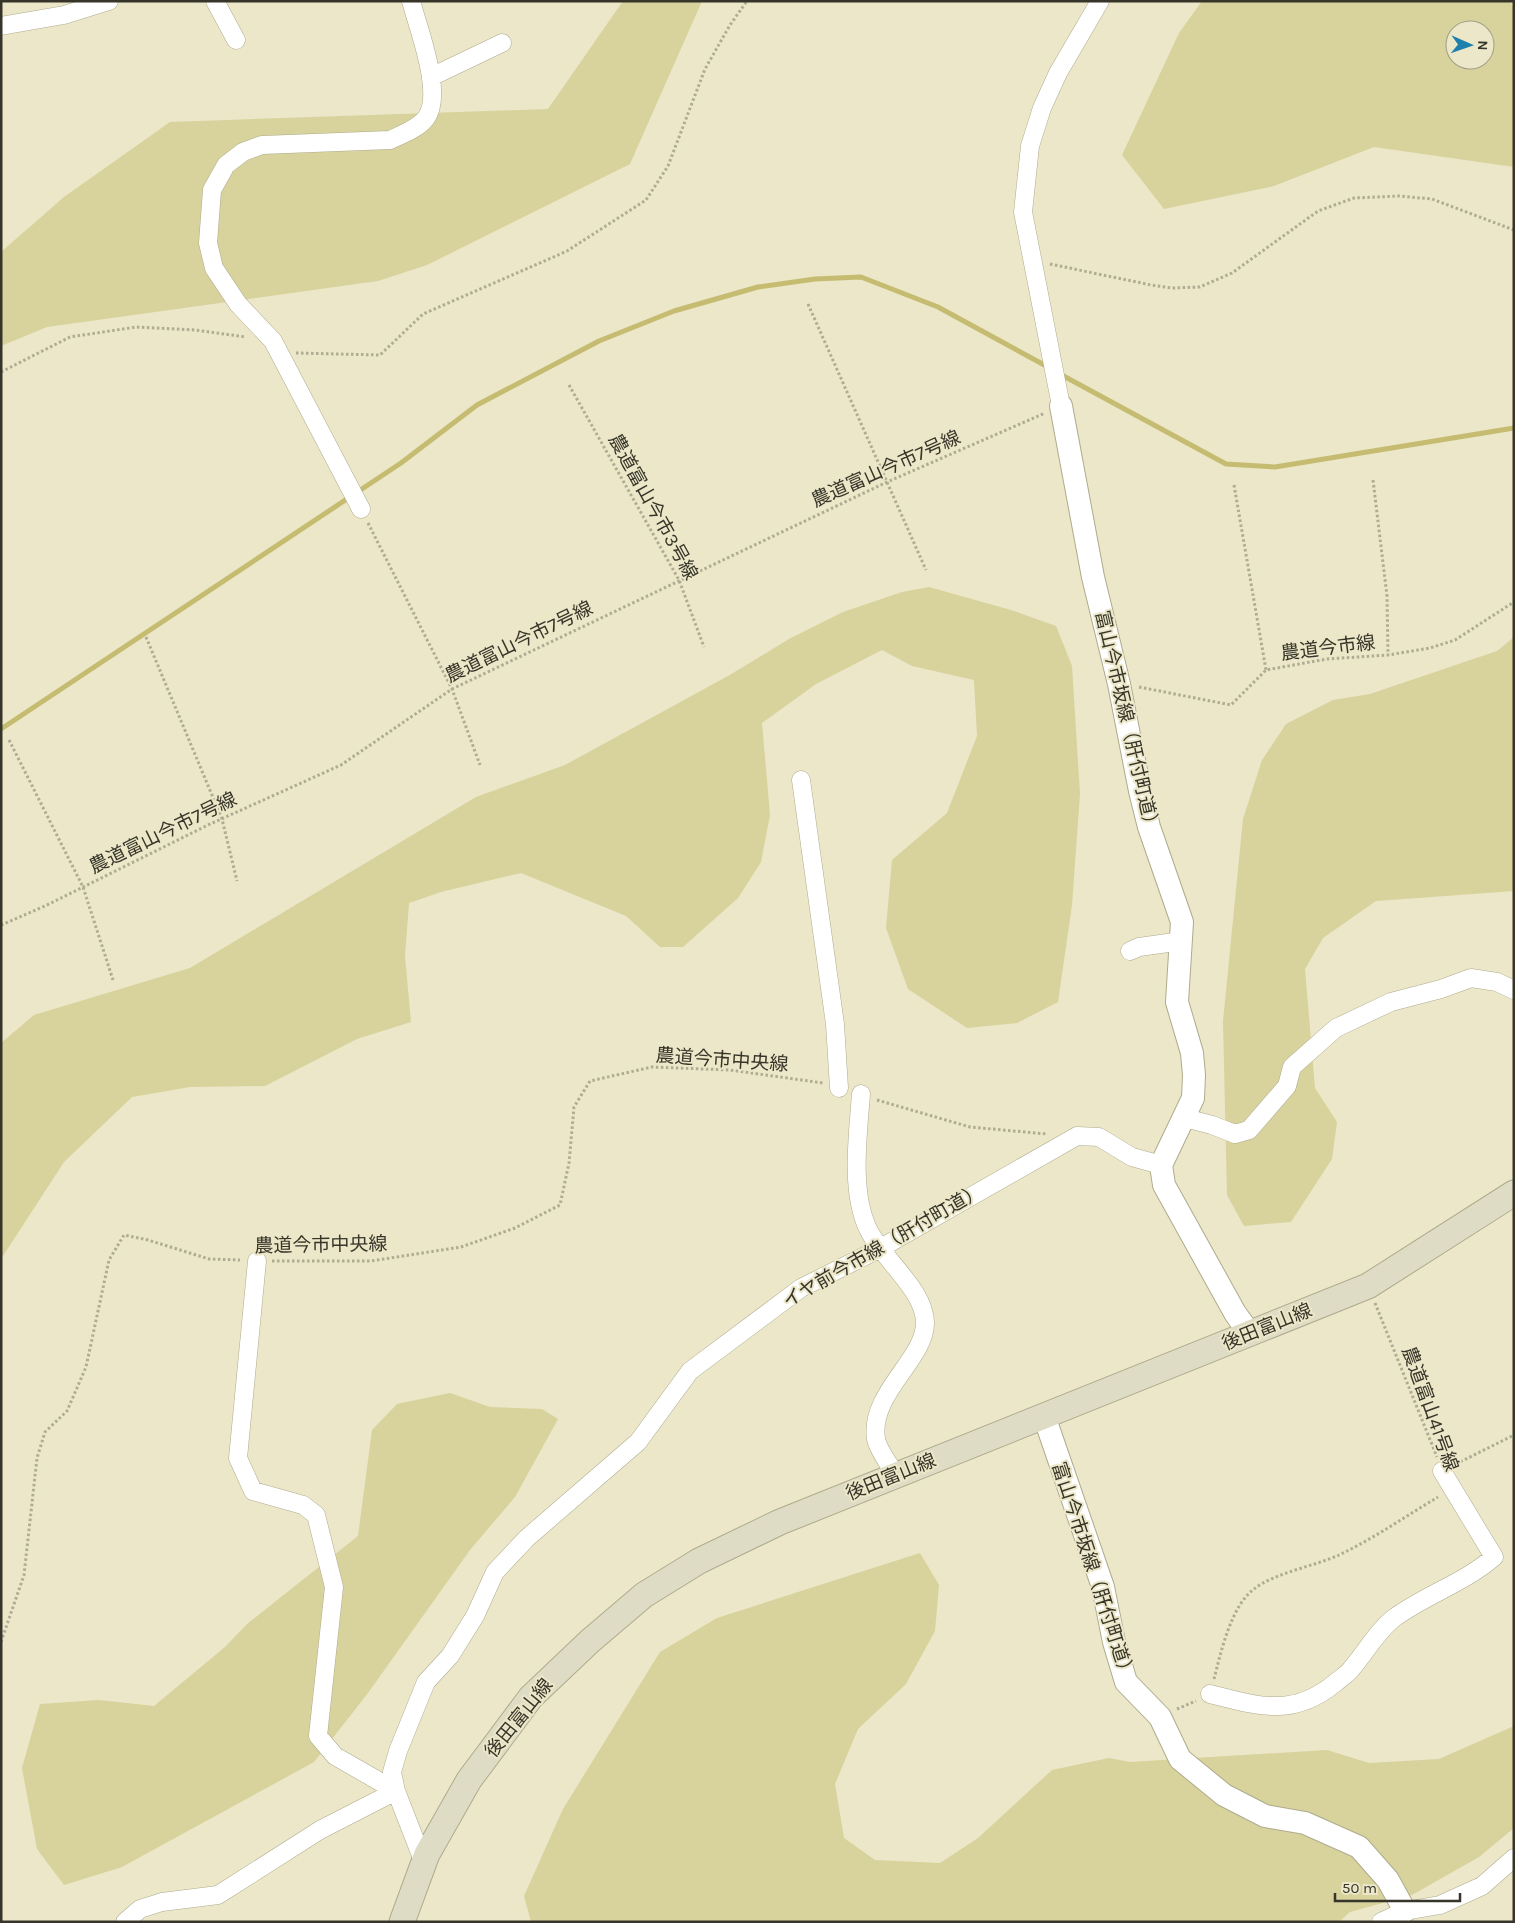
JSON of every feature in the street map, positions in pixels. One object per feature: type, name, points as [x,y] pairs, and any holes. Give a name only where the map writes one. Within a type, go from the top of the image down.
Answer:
[{"type":"main road","name":"後田富山線","points":[[402,1922],[424,1863],[469,1780],[531,1697],[590,1641],[644,1595],[699,1561],[780,1522],[1368,1286],[1514,1193]]},
{"type":"street","points":[[1,26],[62,8],[109,1]]},
{"type":"street","points":[[215,1],[236,40]]},
{"type":"street","points":[[361,509],[276,347],[238,304],[214,268],[208,243],[208,216],[212,190],[226,165],[243,152],[262,145],[390,140],[408,131],[426,118],[433,100],[431,77],[411,1]]},
{"type":"street","points":[[1061,406],[1023,212],[1030,146],[1042,108],[1058,73],[1100,1]]},
{"type":"street","points":[[431,77],[502,43]]},
{"type":"street","name":"富山今市坂線（肝付町道）","points":[[1061,406],[1093,577],[1119,684],[1140,791],[1182,922],[1177,1002],[1192,1053],[1194,1075],[1193,1098],[1161,1165]]},
{"type":"street","points":[[801,780],[835,1024],[839,1088]]},
{"type":"street","points":[[1130,951],[1139,946],[1182,941]]},
{"type":"street","points":[[1185,1118],[1212,1125],[1235,1134],[1250,1130],[1287,1086],[1292,1068],[1336,1028],[1391,1002],[1441,989],[1471,978],[1496,982],[1514,990]]},
{"type":"street","points":[[860,1094],[856,1152],[860,1200],[867,1227],[879,1249],[912,1288],[923,1306],[925,1323],[917,1347],[883,1400],[876,1422],[876,1440],[896,1476]]},
{"type":"street","points":[[1077,1136],[1099,1137],[1132,1157],[1161,1165],[1164,1185],[1235,1313],[1250,1334]]},
{"type":"street","name":"イヤ前今市線（肝付町道）","points":[[424,1863],[396,1791],[392,1772],[398,1751],[426,1682],[450,1656],[475,1616],[495,1572],[527,1538],[638,1442],[690,1371],[801,1288],[879,1249],[1077,1136]]},
{"type":"street","points":[[257,1261],[238,1458],[253,1491],[303,1505],[316,1515],[334,1587],[318,1736],[335,1756],[396,1791]]},
{"type":"street","name":"富山今市坂線（肝付町道）","points":[[1044,1416],[1103,1587],[1114,1642],[1126,1682],[1160,1717],[1180,1759],[1224,1795],[1265,1816],[1304,1823],[1359,1847],[1388,1880],[1405,1911]]},
{"type":"street","points":[[1210,1694],[1253,1704],[1289,1706],[1304,1703],[1324,1693],[1351,1670],[1393,1619],[1479,1570],[1494,1556],[1442,1471]]},
{"type":"street","points":[[125,1922],[140,1909],[162,1902],[218,1895],[320,1830],[396,1791]]},
{"type":"street","points":[[1381,1922],[1405,1911],[1440,1905],[1482,1886],[1514,1858]]},
{"type":"path","points":[[1,372],[70,337],[136,327],[195,330],[276,347],[380,354],[423,314],[567,251],[646,200],[668,166],[705,69],[730,25],[747,1]]},
{"type":"path","points":[[1033,261],[1151,285],[1172,288],[1200,287],[1232,273],[1318,211],[1354,198],[1399,196],[1432,199],[1514,230]]},
{"type":"path","points":[[808,304],[926,570]]},
{"type":"path","name":"農道富山今市3号線","points":[[569,385],[680,580],[704,647]]},
{"type":"path","name":"農道富山今市7号線","points":[[1,925],[222,819],[341,765],[452,689],[887,482],[1061,406]]},
{"type":"path","points":[[1373,480],[1387,596],[1388,655]]},
{"type":"path","points":[[1234,485],[1266,670]]},
{"type":"path","points":[[361,509],[452,689],[480,765]]},
{"type":"path","name":"農道今市線","points":[[1119,684],[1231,705],[1266,670],[1327,659],[1388,655],[1430,648],[1455,640],[1514,602]]},
{"type":"path","points":[[146,637],[222,819],[237,881]]},
{"type":"path","points":[[9,740],[83,887],[113,980]]},
{"type":"path","name":"農道今市中央線","points":[[1,1642],[24,1575],[37,1458],[45,1432],[67,1411],[86,1367],[109,1260],[124,1236],[148,1240],[209,1259],[257,1261],[371,1261],[461,1248],[515,1228],[560,1205],[569,1163],[574,1107],[590,1082],[652,1066],[730,1070],[814,1080],[839,1088]]},
{"type":"path","points":[[860,1094],[891,1106],[970,1127],[1077,1136]]},
{"type":"path","name":"農道富山41号線","points":[[1210,1694],[1221,1650],[1238,1609],[1254,1589],[1338,1555],[1443,1494],[1442,1471],[1368,1286]]},
{"type":"path","points":[[1442,1471],[1514,1435]]},
{"type":"path","points":[[1160,1717],[1210,1694]]},
{"type":"shaded area","points":[[623,1],[702,1],[630,164],[427,265],[378,281],[47,327],[1,346],[1,252],[64,197],[170,122],[548,109]]},
{"type":"shaded area","points":[[1202,1],[1510,1],[1514,8],[1514,167],[1374,147],[1274,186],[1164,209],[1122,155],[1179,33]]},
{"type":"shaded area","points":[[929,587],[1011,610],[1056,626],[1072,666],[1080,794],[1072,905],[1058,1002],[1017,1023],[967,1028],[908,989],[886,928],[892,860],[947,813],[977,736],[974,680],[912,666],[882,650],[816,684],[762,723],[770,815],[761,862],[738,898],[683,947],[660,947],[626,916],[521,873],[441,892],[409,903],[405,956],[411,1022],[357,1039],[265,1086],[190,1087],[132,1097],[64,1162],[1,1259],[1,1043],[34,1015],[190,968],[476,797],[565,765],[728,676],[789,639],[843,612],[902,592]]},
{"type":"shaded area","points":[[1514,637],[1514,891],[1376,901],[1323,938],[1305,969],[1315,1088],[1337,1122],[1332,1159],[1291,1222],[1244,1226],[1227,1195],[1223,1021],[1243,819],[1262,760],[1286,724],[1333,700],[1370,694],[1497,651]]},
{"type":"shaded area","points":[[450,1393],[490,1407],[542,1409],[558,1419],[515,1497],[470,1550],[368,1693],[314,1762],[122,1867],[64,1885],[37,1849],[22,1768],[40,1704],[99,1700],[154,1706],[225,1647],[247,1624],[358,1536],[372,1430],[397,1404]]},
{"type":"shaded area","points":[[920,1553],[939,1585],[935,1631],[906,1684],[858,1729],[835,1784],[844,1838],[875,1860],[940,1863],[978,1838],[1052,1770],[1109,1758],[1130,1762],[1327,1750],[1369,1763],[1439,1759],[1514,1726],[1514,1828],[1479,1857],[1412,1895],[1350,1912],[1339,1922],[531,1922],[524,1896],[563,1809],[660,1652],[717,1618]]},
{"type":"waterway","points":[[1,729],[401,463],[477,405],[599,341],[674,311],[758,287],[815,279],[861,277],[938,307],[1048,367]]},
{"type":"waterway","points":[[1058,373],[1226,464],[1275,467],[1514,428]]}]
